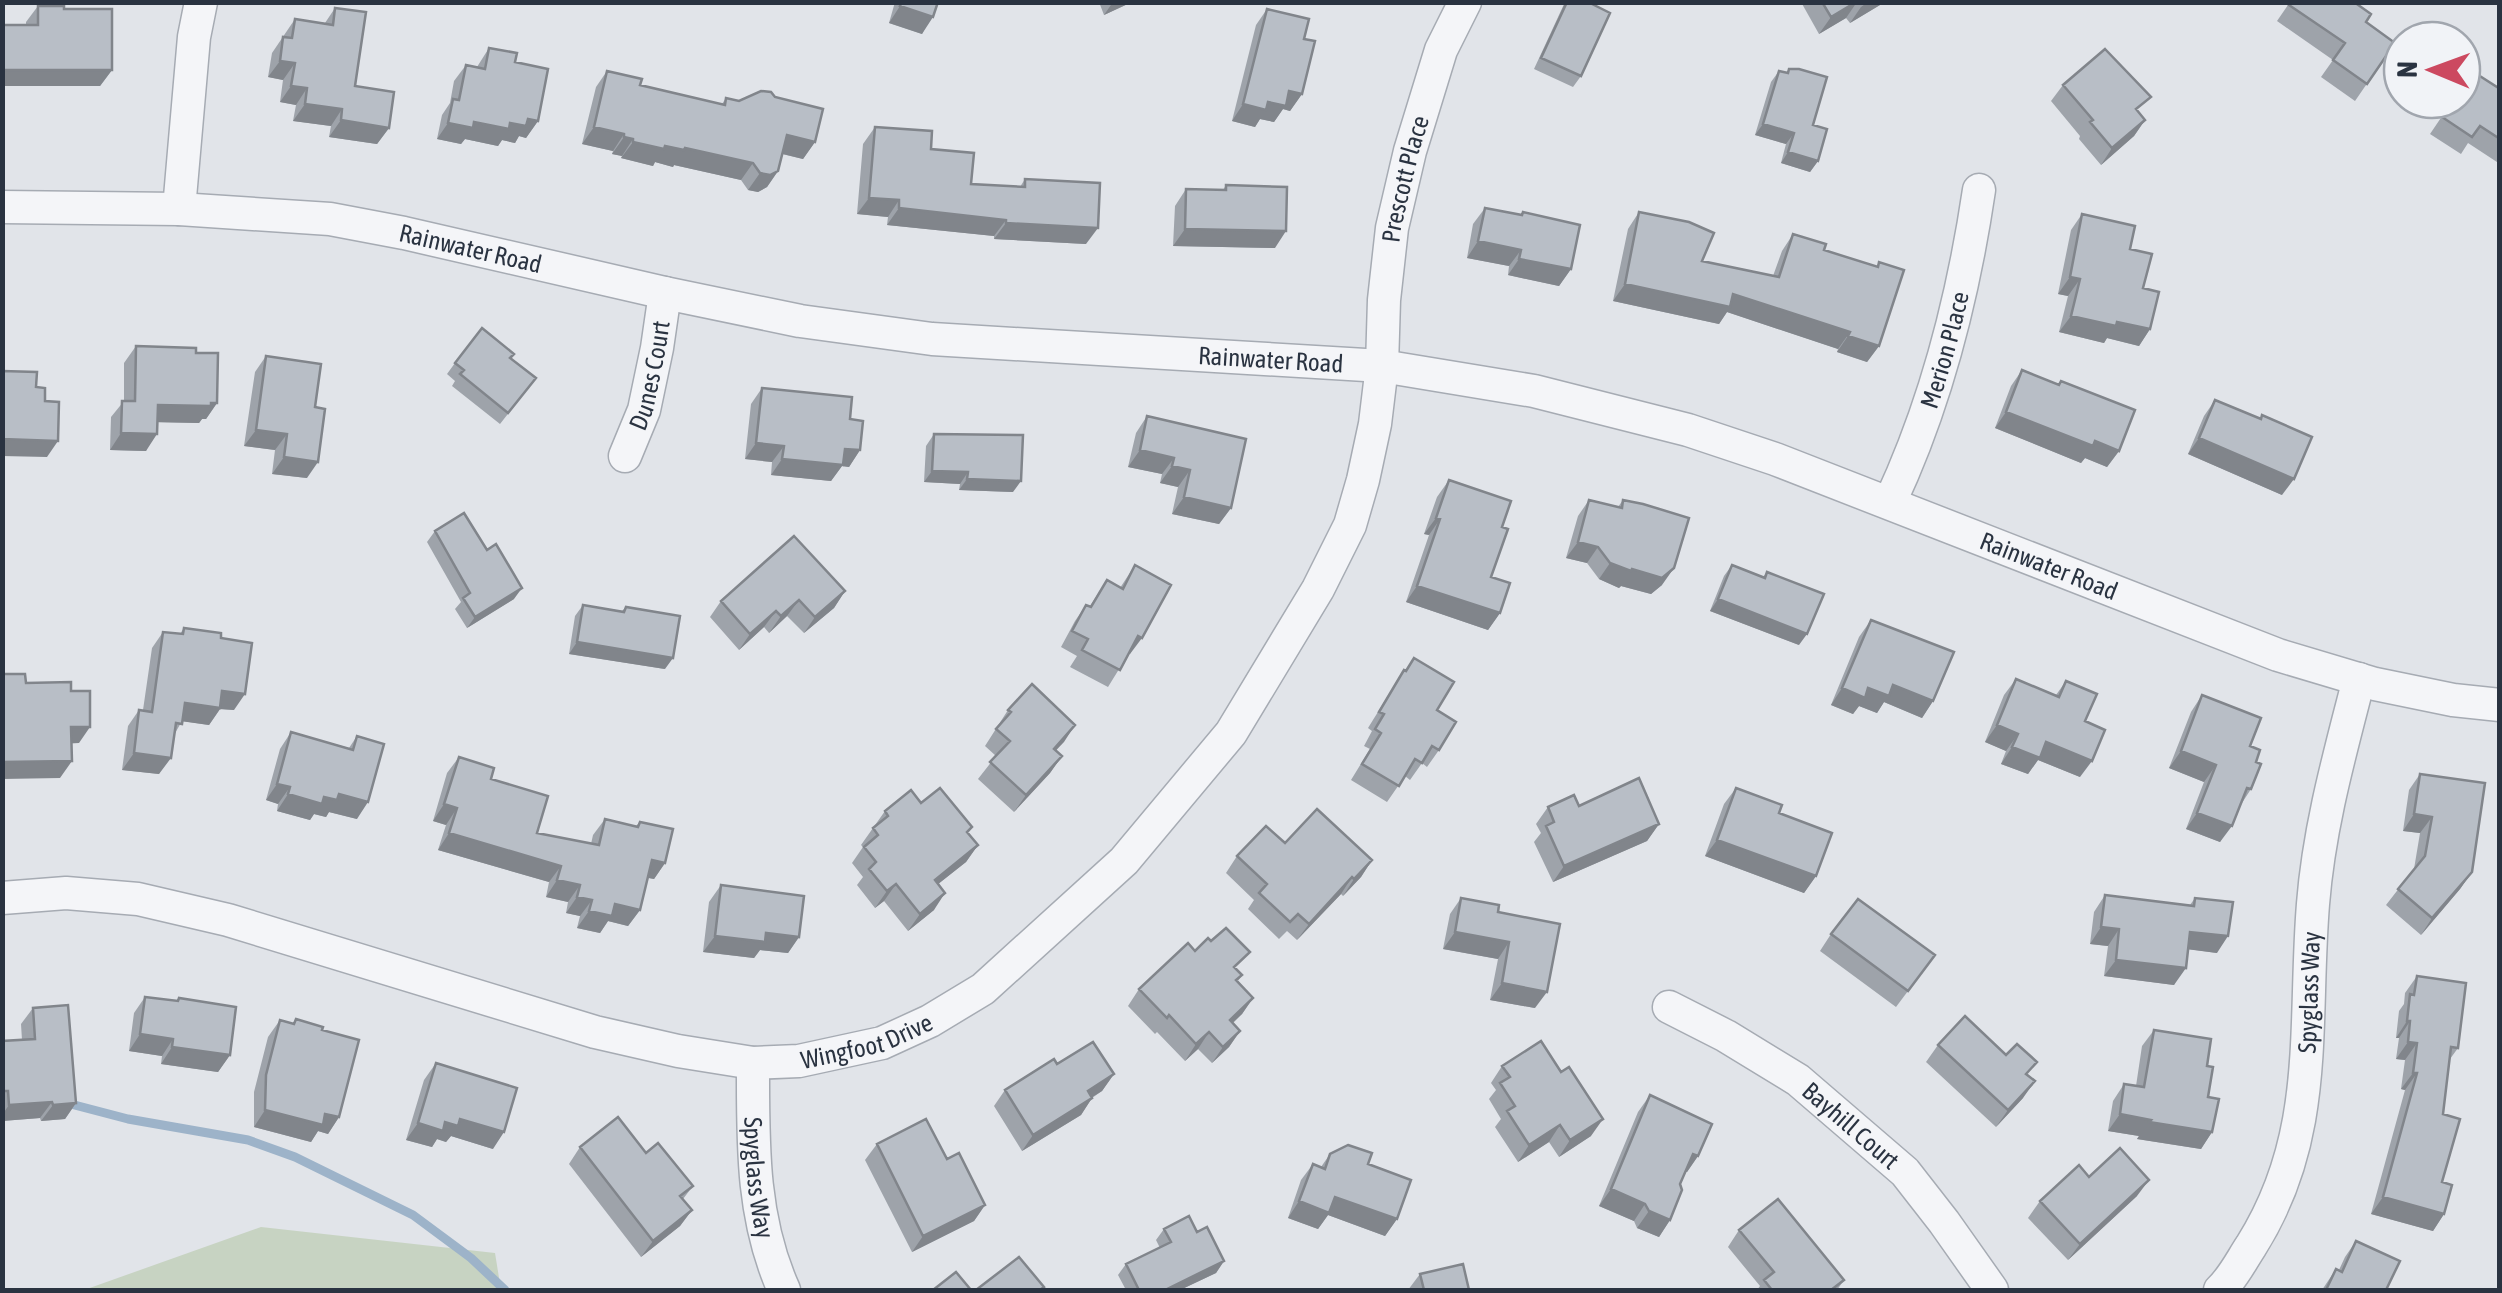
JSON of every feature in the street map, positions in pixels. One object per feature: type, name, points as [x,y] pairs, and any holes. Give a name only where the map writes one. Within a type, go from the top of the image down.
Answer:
[{"type":"street","points":[[179,209],[200,2]]},
{"type":"street","name":"Prescott Place","points":[[1382,366],[1390,246],[1406,170],[1441,50],[1465,2]]},
{"type":"street","name":"Merion Place","points":[[1890,502],[1908,463],[1950,336],[1970,249],[1978,190]]},
{"type":"street","name":"Rainwater Road","points":[[2,206],[179,209],[330,220],[800,320],[932,339],[1382,366],[1534,391],[1618,410],[1758,453],[2278,655],[2358,679],[2453,700],[2500,704]]},
{"type":"street","name":"Dunes Court","points":[[625,456],[644,410],[665,293]]},
{"type":"street","name":"Wingfoot Drive","points":[[2,898],[66,893],[138,900],[228,920],[595,1032],[678,1052],[753,1063],[800,1060],[882,1043],[930,1021],[982,989],[1124,861],[1231,733],[1318,589],[1350,525],[1375,424],[1382,366]]},
{"type":"street","name":"Spyglass Way","points":[[2220,1290],[2260,1232],[2281,1188],[2297,1134],[2309,1039],[2313,902],[2331,785],[2358,679]]},
{"type":"street","name":"Bayhill Court","points":[[1669,1007],[1798,1080],[1905,1172],[1992,1290]]},
{"type":"street","name":"Spyglass Way","points":[[753,1063],[758,1202],[769,1258],[784,1290]]},
{"type":"green space","points":[[261,1227],[495,1253],[501,1290],[84,1290]]},
{"type":"building","points":[[902,2],[938,2],[933,17],[900,6]]},
{"type":"building","points":[[1567,2],[1588,2],[1610,13],[1581,76],[1541,58]]},
{"type":"building","points":[[1822,2],[1856,2],[1831,17]]},
{"type":"building","points":[[2354,2],[2371,14],[2366,22],[2382,34],[2382,62],[2367,84],[2333,60],[2345,43],[2289,5]]},
{"type":"building","points":[[38,6],[112,9],[112,70],[2,70],[2,25],[38,25]]},
{"type":"building","points":[[335,8],[366,12],[355,86],[394,92],[389,128],[341,120],[342,109],[305,104],[307,88],[291,86],[295,63],[280,61],[283,37],[292,38],[295,19],[333,25]]},
{"type":"building","points":[[1267,9],[1309,19],[1304,39],[1315,41],[1302,94],[1289,91],[1286,106],[1268,102],[1266,110],[1243,104]]},
{"type":"building","points":[[489,48],[517,53],[515,62],[548,69],[538,121],[528,119],[526,126],[510,123],[509,129],[474,122],[473,128],[448,123],[453,99],[459,100],[466,65],[485,69]]},
{"type":"building","points":[[2105,49],[2151,97],[2136,109],[2145,120],[2112,148],[2063,85]]},
{"type":"building","points":[[1789,69],[1827,77],[1813,125],[1827,129],[1818,161],[1788,152],[1794,133],[1763,124],[1779,71],[1788,73]]},
{"type":"building","points":[[607,71],[642,79],[640,85],[725,105],[726,98],[739,101],[761,91],[823,109],[815,142],[787,135],[778,171],[770,175],[760,173],[753,163],[685,148],[664,149],[633,142],[624,134],[594,127]]},
{"type":"building","points":[[2482,77],[2500,89],[2500,139],[2480,126],[2472,137],[2446,120],[2482,120]]},
{"type":"building","points":[[875,127],[932,131],[931,149],[974,153],[971,184],[1025,187],[1025,179],[1100,183],[1098,228],[1006,223],[899,208],[899,200],[869,198]]},
{"type":"building","points":[[1226,185],[1287,187],[1286,231],[1185,229],[1186,189],[1226,190]]},
{"type":"building","points":[[1485,208],[1580,225],[1571,269],[1519,259],[1521,250],[1478,241]]},
{"type":"building","points":[[1639,212],[1689,222],[1714,233],[1702,261],[1779,277],[1793,234],[1826,244],[1824,250],[1878,267],[1879,262],[1904,270],[1879,346],[1848,336],[1850,332],[1733,294],[1730,307],[1625,284]]},
{"type":"building","points":[[2082,214],[2135,226],[2130,249],[2152,254],[2143,288],[2159,292],[2150,329],[2071,316],[2080,279],[2070,277]]},
{"type":"building","points":[[482,328],[536,378],[508,413],[460,374],[464,370],[455,363]]},
{"type":"building","points":[[136,346],[196,348],[196,353],[218,353],[217,403],[158,405],[157,434],[121,433],[122,401],[135,401]]},
{"type":"building","points":[[266,356],[321,364],[315,407],[325,409],[318,462],[284,457],[287,434],[256,430]]},
{"type":"building","points":[[2022,370],[2135,410],[2119,451],[2095,441],[2093,446],[2006,412]]},
{"type":"building","points":[[2,371],[37,372],[36,387],[45,388],[45,401],[59,402],[58,441],[2,439]]},
{"type":"building","points":[[762,388],[852,397],[850,419],[863,421],[860,450],[845,449],[843,465],[782,459],[784,446],[756,443]]},
{"type":"building","points":[[2215,400],[2312,437],[2294,479],[2199,438]]},
{"type":"building","points":[[1147,416],[1246,439],[1231,508],[1184,497],[1190,470],[1172,466],[1174,458],[1140,450]]},
{"type":"building","points":[[934,434],[1023,435],[1021,481],[967,479],[968,472],[932,471]]},
{"type":"building","points":[[1449,480],[1511,501],[1502,527],[1508,529],[1491,577],[1510,583],[1500,613],[1417,586]]},
{"type":"building","points":[[1589,500],[1622,508],[1623,500],[1689,518],[1674,568],[1662,578],[1631,571],[1610,563],[1598,547],[1578,542]]},
{"type":"building","points":[[464,513],[487,550],[496,544],[522,588],[475,617],[463,598],[470,593],[435,531]]},
{"type":"building","points":[[794,536],[845,591],[815,617],[799,600],[781,616],[776,611],[750,634],[721,601]]},
{"type":"building","points":[[1135,565],[1171,585],[1120,670],[1082,650],[1088,639],[1072,631],[1086,605],[1091,607],[1107,580],[1123,589]]},
{"type":"building","points":[[1732,565],[1765,578],[1767,572],[1824,594],[1807,634],[1718,599]]},
{"type":"building","points":[[583,605],[680,616],[673,658],[577,642]]},
{"type":"building","points":[[1871,620],[1954,652],[1933,701],[1893,685],[1889,696],[1868,688],[1865,698],[1842,688]]},
{"type":"building","points":[[184,628],[221,633],[221,638],[252,643],[245,694],[222,691],[220,708],[185,703],[182,724],[176,723],[171,758],[134,753],[139,710],[152,712],[163,632],[183,634]]},
{"type":"building","points":[[1414,658],[1454,682],[1437,710],[1456,722],[1439,750],[1432,746],[1422,763],[1415,759],[1399,786],[1362,764],[1381,733],[1375,729],[1384,714],[1379,712]]},
{"type":"building","points":[[2,674],[25,674],[26,683],[71,682],[71,691],[90,691],[90,727],[71,727],[72,761],[2,762]]},
{"type":"building","points":[[2016,679],[2059,697],[2066,681],[2097,694],[2085,721],[2105,730],[2092,761],[2046,742],[2040,758],[2012,747],[2018,734],[1997,725]]},
{"type":"building","points":[[1032,684],[1075,725],[1054,749],[1062,756],[1026,795],[990,762],[1010,741],[996,729]]},
{"type":"building","points":[[2202,695],[2261,718],[2250,746],[2260,750],[2256,762],[2261,764],[2232,826],[2197,813],[2216,765],[2181,751]]},
{"type":"building","points":[[291,732],[353,750],[357,736],[384,744],[368,802],[339,794],[337,800],[324,797],[322,804],[288,794],[290,787],[277,784]]},
{"type":"building","points":[[459,757],[494,768],[491,779],[548,796],[537,833],[599,845],[605,819],[638,827],[640,822],[673,829],[665,863],[652,860],[640,910],[615,904],[612,916],[589,911],[592,900],[577,897],[580,885],[557,880],[561,866],[449,833],[457,808],[444,804]]},
{"type":"building","points":[[2420,774],[2485,783],[2472,872],[2432,918],[2398,889],[2425,856],[2432,817],[2414,814]]},
{"type":"building","points":[[1639,778],[1659,824],[1564,866],[1546,826],[1554,822],[1548,807],[1574,795],[1579,806]]},
{"type":"building","points":[[940,788],[972,827],[967,832],[978,845],[935,880],[945,893],[920,914],[896,884],[887,891],[869,869],[876,862],[864,847],[878,835],[873,828],[888,816],[885,811],[911,790],[921,803]]},
{"type":"building","points":[[1736,788],[1782,805],[1779,813],[1832,833],[1816,876],[1717,840]]},
{"type":"building","points":[[1317,809],[1372,860],[1309,924],[1298,914],[1290,922],[1259,893],[1267,884],[1237,856],[1266,826],[1285,843]]},
{"type":"building","points":[[721,885],[804,896],[799,937],[766,933],[765,942],[715,936]]},
{"type":"building","points":[[2105,895],[2194,906],[2195,898],[2233,902],[2228,936],[2190,932],[2186,968],[2116,960],[2119,929],[2101,927]]},
{"type":"building","points":[[1461,898],[1499,905],[1498,912],[1560,924],[1547,992],[1502,983],[1509,942],[1455,932]]},
{"type":"building","points":[[1858,899],[1935,955],[1908,991],[1831,934]]},
{"type":"building","points":[[1226,928],[1250,952],[1234,967],[1242,975],[1236,980],[1253,998],[1230,1020],[1240,1031],[1223,1047],[1209,1032],[1196,1044],[1139,989],[1188,943],[1195,951]]},
{"type":"building","points":[[2417,976],[2466,983],[2458,1048],[2451,1047],[2443,1114],[2460,1119],[2442,1182],[2452,1185],[2444,1214],[2383,1197],[2417,1073],[2413,1073],[2417,1043],[2408,1042],[2407,1021]]},
{"type":"building","points":[[145,997],[236,1007],[230,1055],[172,1047],[173,1039],[140,1034]]},
{"type":"building","points":[[68,1005],[76,1103],[9,1105],[8,1091],[2,1091],[2,1041],[35,1039],[33,1008]]},
{"type":"building","points":[[1965,1016],[2006,1055],[2017,1044],[2037,1062],[2026,1074],[2035,1081],[2008,1110],[1938,1045]]},
{"type":"building","points":[[296,1019],[359,1040],[339,1117],[325,1114],[323,1125],[265,1110],[266,1075],[280,1020],[294,1024]]},
{"type":"building","points":[[2154,1030],[2211,1039],[2207,1066],[2213,1067],[2208,1097],[2219,1099],[2212,1132],[2120,1114],[2124,1084],[2144,1087]]},
{"type":"building","points":[[1541,1041],[1561,1072],[1569,1067],[1603,1119],[1570,1140],[1560,1125],[1529,1145],[1507,1111],[1515,1106],[1500,1083],[1510,1077],[1502,1066]]},
{"type":"building","points":[[1093,1042],[1114,1074],[1088,1091],[1092,1098],[1033,1135],[1005,1090],[1054,1059],[1057,1064]]},
{"type":"building","points":[[436,1063],[517,1088],[504,1132],[460,1119],[458,1126],[445,1122],[443,1131],[418,1123]]},
{"type":"building","points":[[1650,1095],[1712,1124],[1698,1156],[1693,1154],[1670,1220],[1611,1189]]},
{"type":"building","points":[[618,1117],[646,1153],[658,1143],[693,1186],[680,1196],[692,1210],[653,1241],[580,1147]]},
{"type":"building","points":[[926,1119],[947,1159],[959,1153],[985,1205],[923,1236],[877,1144]]},
{"type":"building","points":[[1348,1145],[1372,1153],[1368,1164],[1411,1180],[1397,1219],[1335,1197],[1329,1213],[1299,1201],[1313,1164],[1325,1169],[1330,1154]]},
{"type":"building","points":[[2120,1148],[2149,1180],[2080,1244],[2040,1201],[2079,1165],[2089,1177]]},
{"type":"building","points":[[1778,1199],[1844,1280],[1831,1290],[1772,1290],[1764,1280],[1774,1272],[1739,1230]]},
{"type":"building","points":[[1189,1216],[1197,1232],[1207,1227],[1224,1261],[1165,1290],[1139,1290],[1126,1264],[1171,1242],[1164,1229]]},
{"type":"building","points":[[2356,1241],[2400,1261],[2386,1290],[2326,1290],[2336,1269],[2342,1272]]},
{"type":"building","points":[[1019,1257],[1044,1287],[976,1290]]},
{"type":"building","points":[[1463,1264],[1469,1290],[1424,1290],[1420,1274]]},
{"type":"building","points":[[956,1272],[971,1290],[933,1290]]},
{"type":"waterway","points":[[63,1102],[128,1119],[248,1140],[295,1157],[413,1215],[471,1258],[505,1290]]}]
